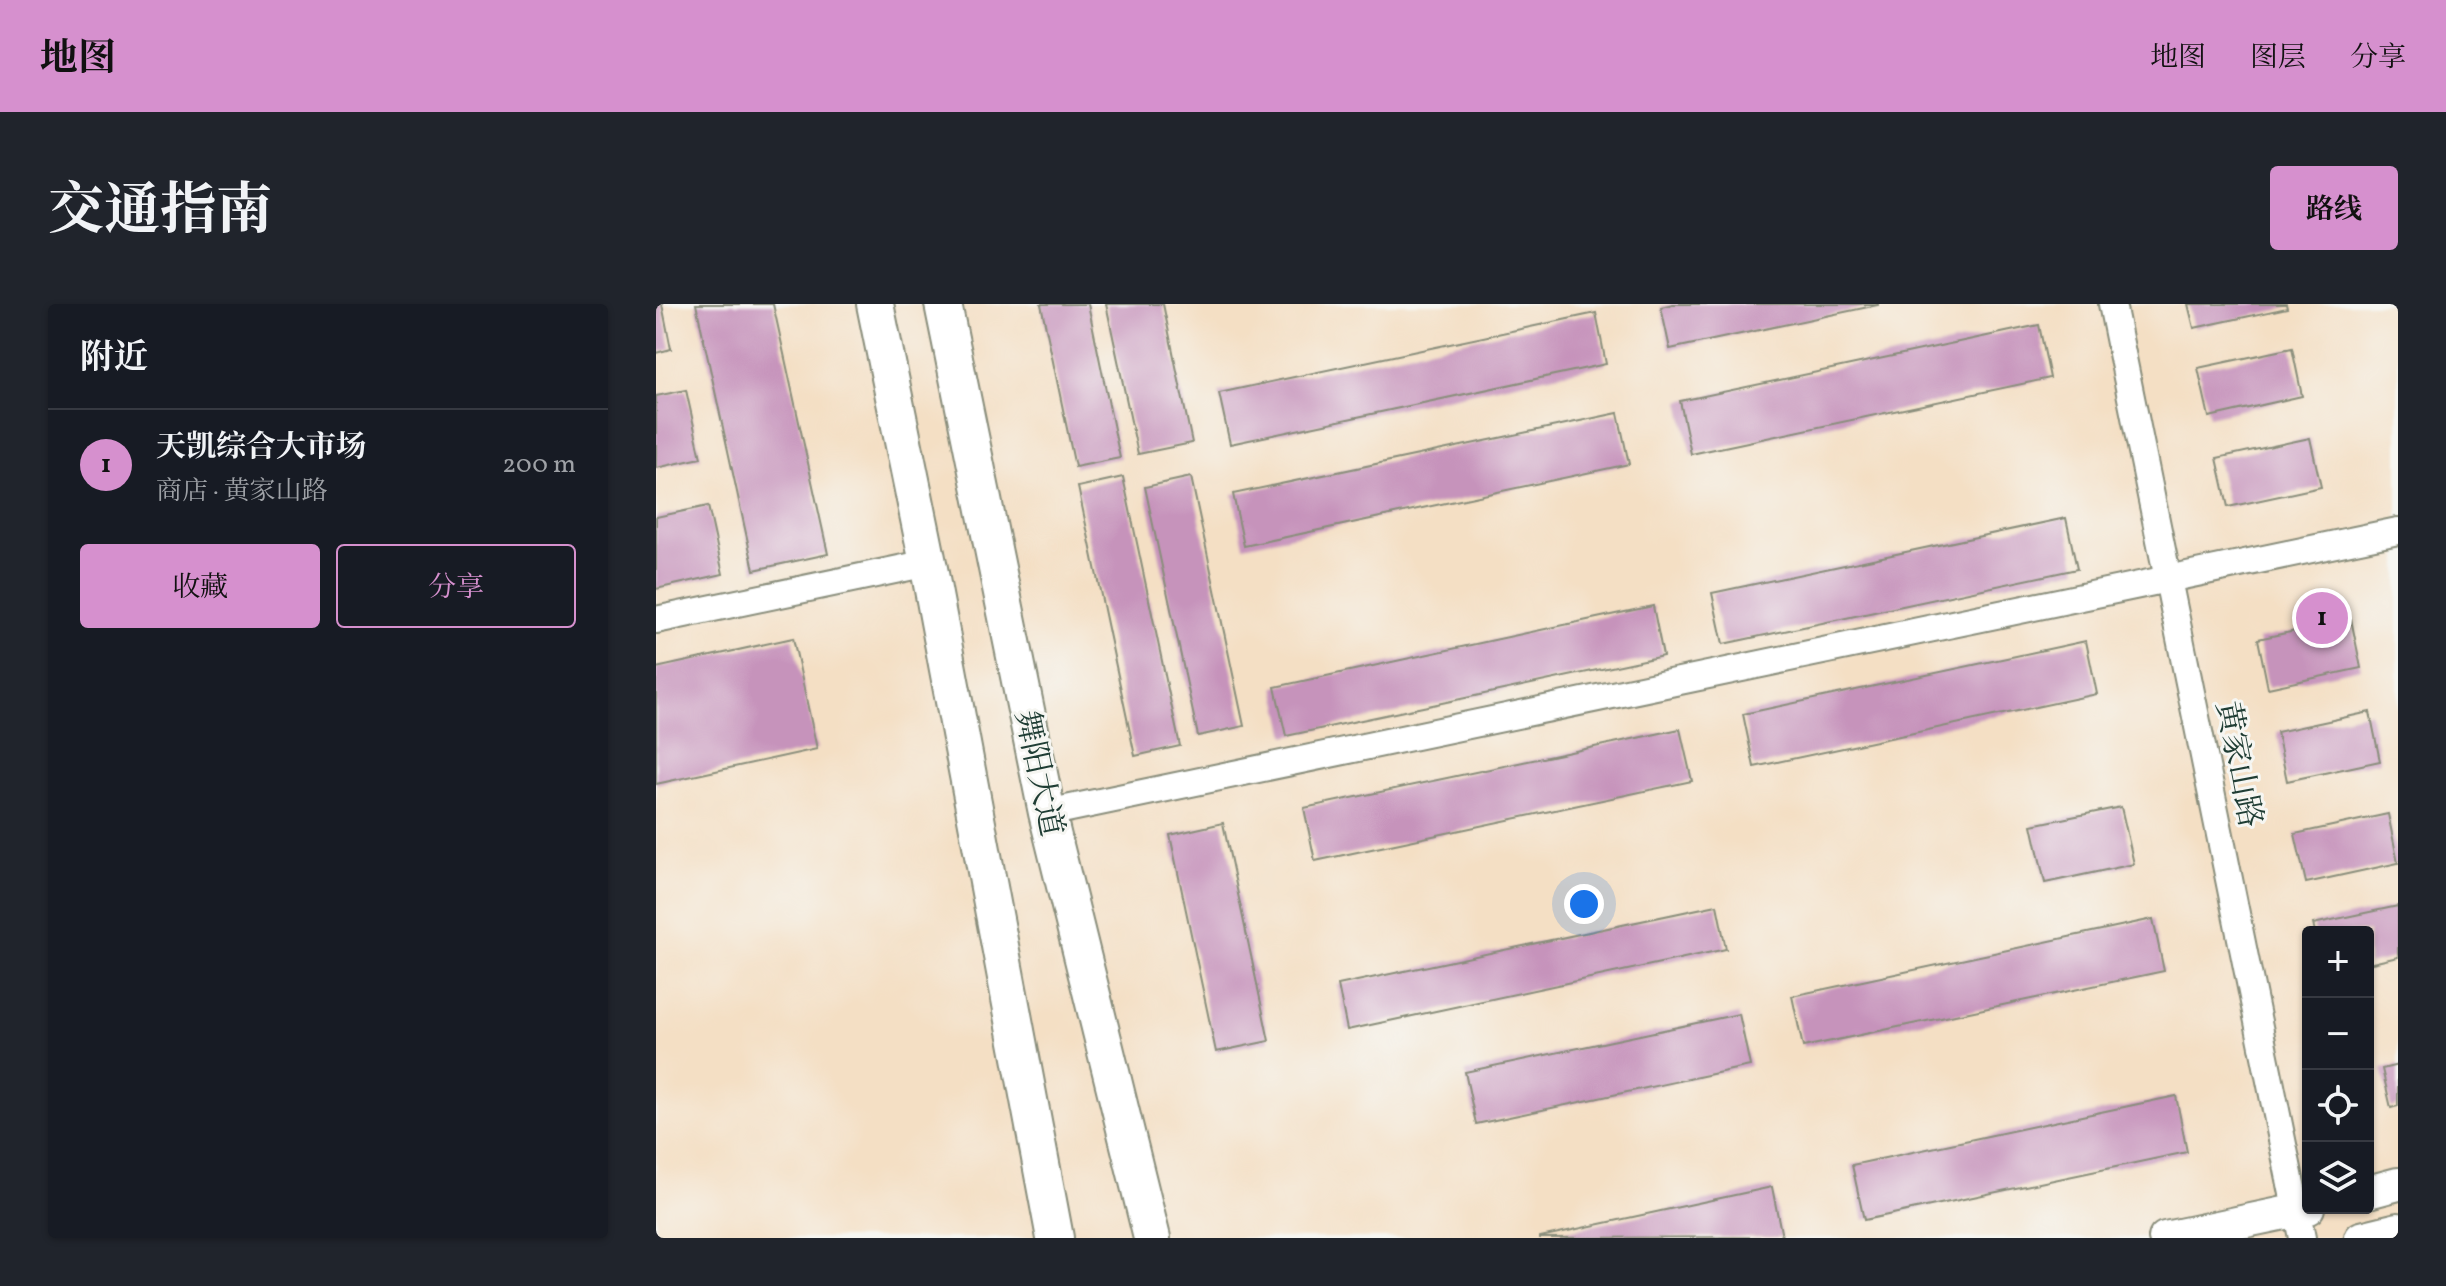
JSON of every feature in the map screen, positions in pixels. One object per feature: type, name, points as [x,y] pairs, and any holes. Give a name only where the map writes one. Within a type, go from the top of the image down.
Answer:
[{"type":"main road","points":[[875,304],[928,563],[1055,1238]]},
{"type":"main road","name":"舞阳大道","points":[[943,304],[1047,813],[1152,1238]]},
{"type":"street","name":"黄家山路","points":[[2112,304],[2302,1219]]},
{"type":"street","points":[[1047,813],[2398,531]]},
{"type":"street","points":[[656,620],[928,563]]},
{"type":"street","points":[[2374,1190],[2398,1184]]},
{"type":"street","points":[[2165,1238],[2302,1219]]},
{"type":"street","points":[[2361,1238],[2398,1229]]},
{"type":"building","points":[[656,304],[662,304],[671,349],[656,353]]},
{"type":"building","points":[[696,304],[773,304],[828,554],[754,570]]},
{"type":"building","points":[[1041,304],[1088,304],[1120,458],[1075,467]]},
{"type":"building","points":[[1106,304],[1163,304],[1192,443],[1138,454]]},
{"type":"building","points":[[1673,304],[1878,305],[1670,349],[1661,307]]},
{"type":"building","points":[[2188,304],[2286,304],[2287,308],[2194,328]]},
{"type":"building","points":[[1596,313],[1606,364],[1230,444],[1219,393]]},
{"type":"building","points":[[2039,325],[2050,378],[1691,454],[1680,401]]},
{"type":"building","points":[[2292,348],[2302,396],[2209,417],[2198,368]]},
{"type":"building","points":[[686,390],[701,458],[656,468],[656,396]]},
{"type":"building","points":[[1618,413],[1629,464],[1244,546],[1233,494]]},
{"type":"building","points":[[2310,438],[2321,487],[2228,507],[2217,458]]},
{"type":"building","points":[[1123,477],[1180,746],[1135,756],[1078,487]]},
{"type":"building","points":[[1191,477],[1244,726],[1198,736],[1145,487]]},
{"type":"building","points":[[708,506],[723,574],[656,589],[656,517]]},
{"type":"building","points":[[2066,518],[2077,569],[1723,644],[1712,593]]},
{"type":"building","points":[[1653,606],[1663,656],[1286,736],[1275,687]]},
{"type":"building","points":[[2351,619],[2361,668],[2268,688],[2258,639]]},
{"type":"building","points":[[793,638],[817,749],[656,784],[656,668]]},
{"type":"building","points":[[2086,641],[2097,694],[1754,767],[1743,714]]},
{"type":"building","points":[[2370,712],[2380,761],[2287,781],[2277,732]]},
{"type":"building","points":[[1680,729],[1692,781],[1315,861],[1304,808]]},
{"type":"building","points":[[2121,807],[2134,864],[2045,883],[2032,825]]},
{"type":"building","points":[[2388,814],[2398,863],[2306,883],[2295,834]]},
{"type":"building","points":[[1223,823],[1269,1041],[1216,1052],[1170,835]]},
{"type":"building","points":[[1717,905],[1726,949],[1347,1030],[1338,985]]},
{"type":"building","points":[[2398,906],[2398,957],[2374,963],[2374,926],[2313,924]]},
{"type":"building","points":[[2153,919],[2164,971],[1803,1047],[1792,996]]},
{"type":"building","points":[[1739,1014],[1750,1066],[1476,1124],[1465,1072]]},
{"type":"building","points":[[2398,1065],[2398,1106],[2391,1108],[2382,1069]]},
{"type":"building","points":[[2176,1096],[2187,1152],[1864,1220],[1852,1165]]},
{"type":"building","points":[[1772,1187],[1782,1237],[1540,1238],[1540,1237]]},
{"type":"place","name":"天凯综合大市场","points":[[2322,618]]}]
